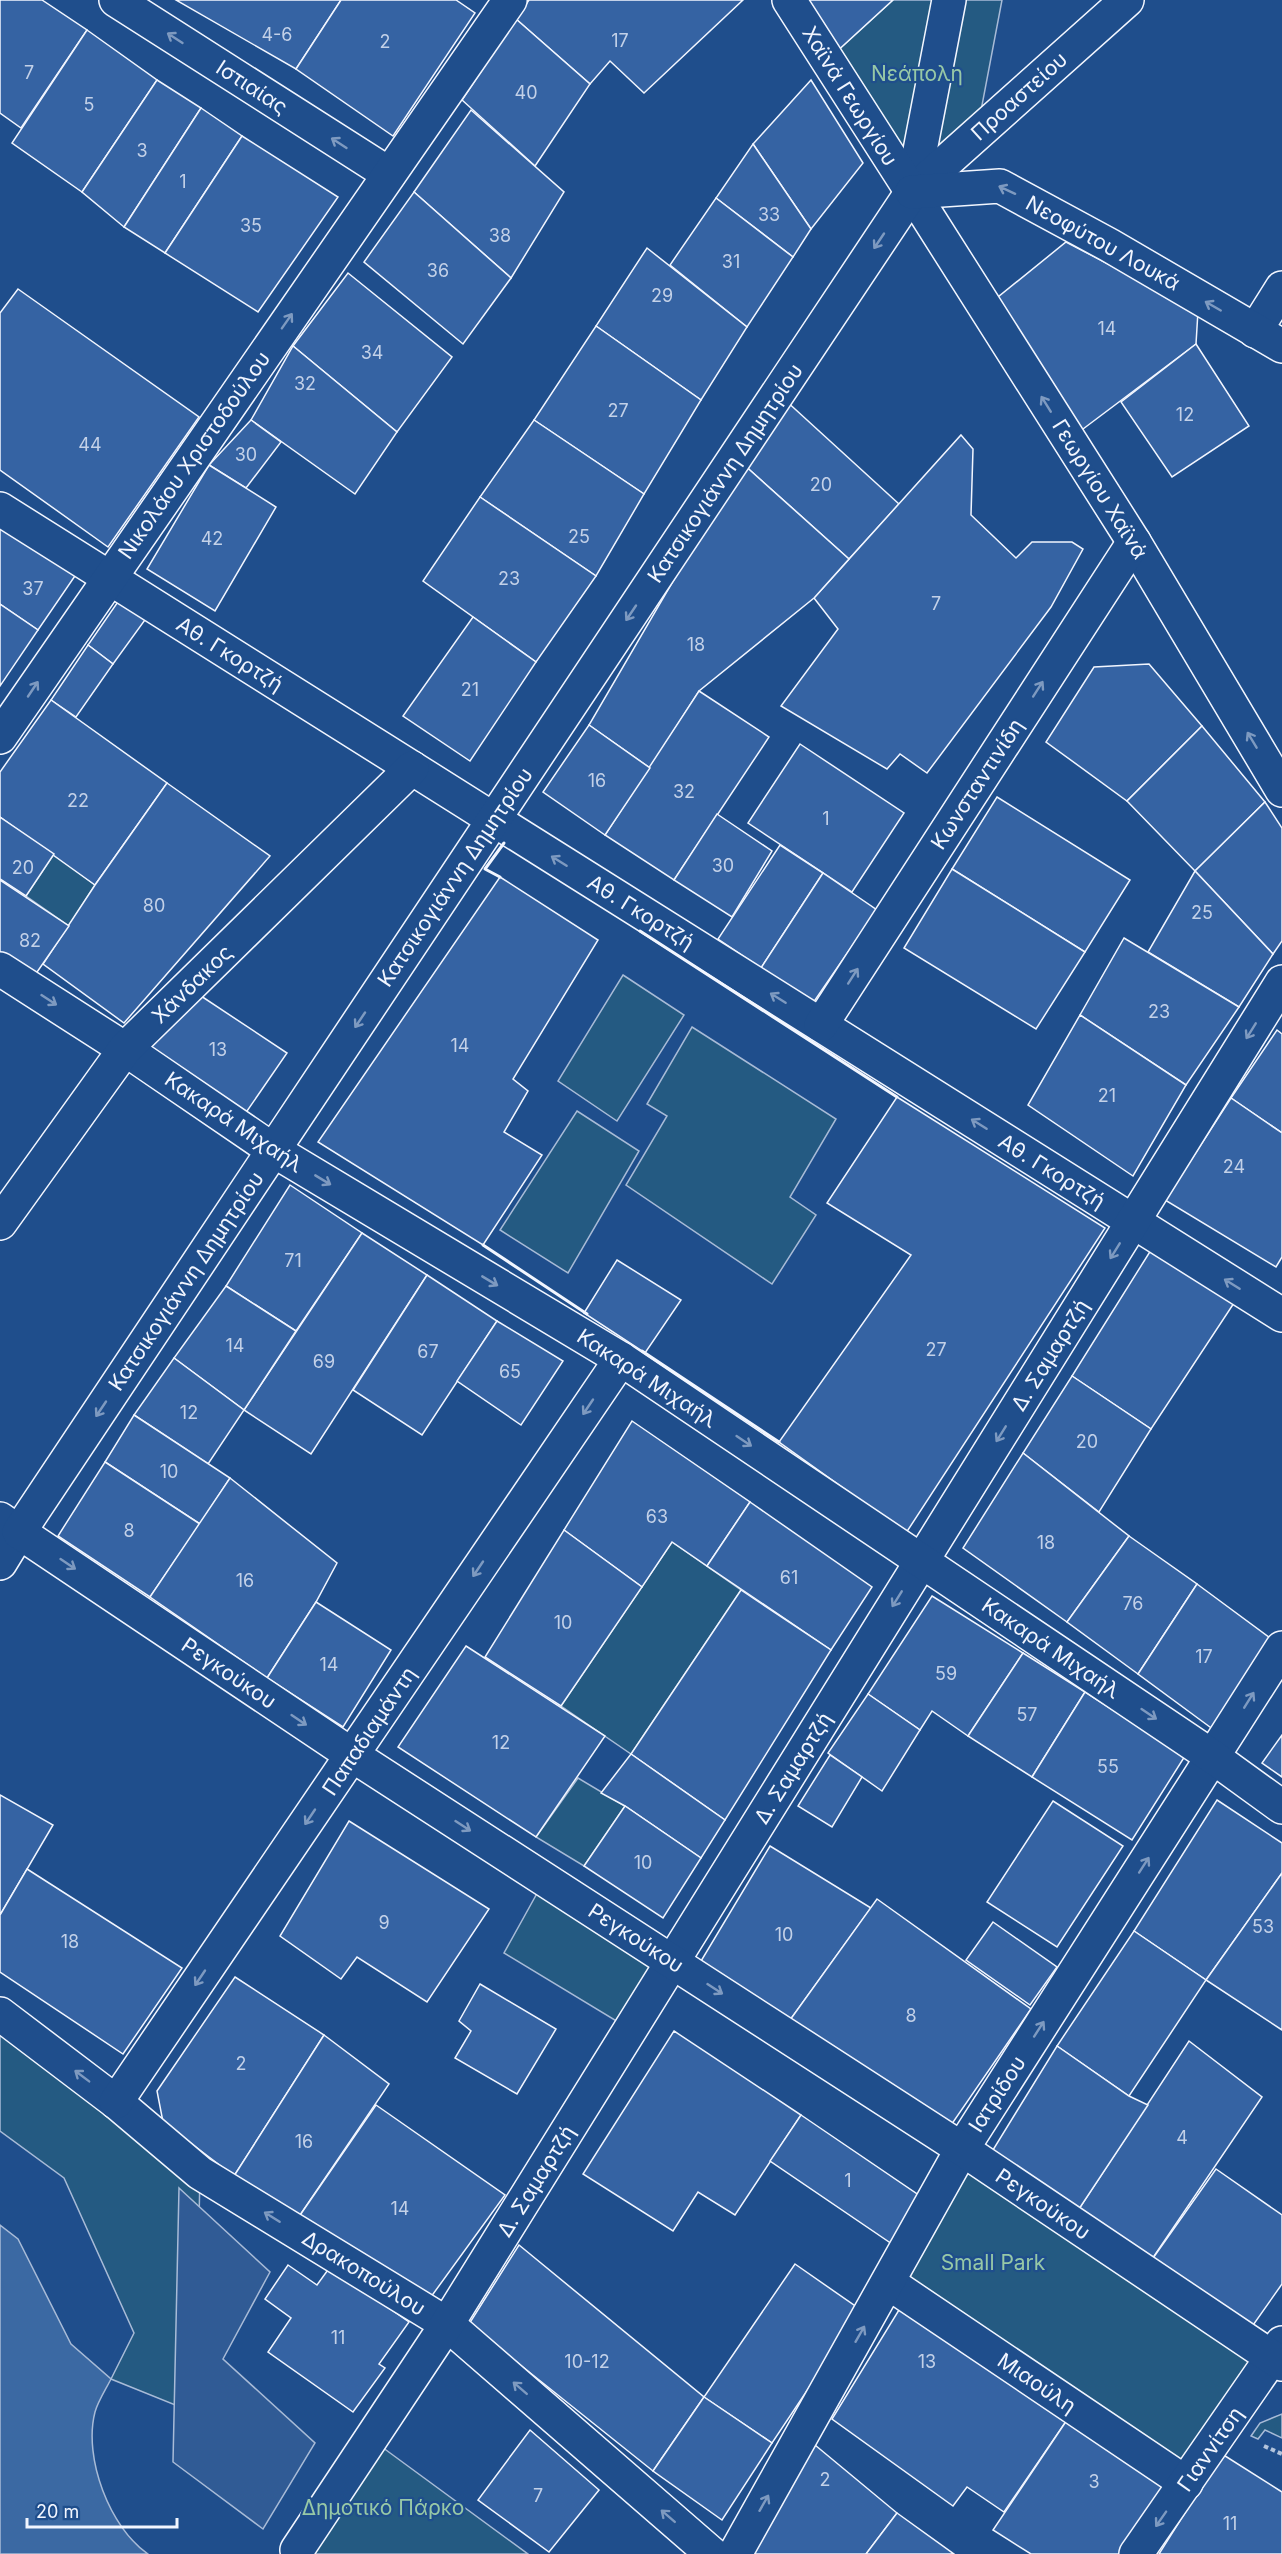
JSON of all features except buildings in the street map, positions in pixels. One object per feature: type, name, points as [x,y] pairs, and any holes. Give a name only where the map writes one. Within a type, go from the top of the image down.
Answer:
[{"type":"street","name":"Ιστιαίας","points":[[116,0],[389,174]]},
{"type":"street","name":"Νικολάου Χριστοδούλου","points":[[0,737],[510,0]]},
{"type":"street","name":"Χαϊνά Γεωργίου","points":[[789,0],[912,192]]},
{"type":"street","points":[[912,192],[949,0]]},
{"type":"street","name":"Προαστείου","points":[[912,192],[1127,0]]},
{"type":"street","name":"Νεοφύτου Λουκά","points":[[912,192],[1000,186],[1109,245],[1269,338]]},
{"type":"street","name":"Γεωργίου Χαϊνά","points":[[912,192],[1134,542],[1282,790]]},
{"type":"street","name":"Κατσικογιάννη Δημητρίου","points":[[0,1563],[10,1525],[273,1150],[912,192]]},
{"type":"street","points":[[1269,338],[1282,288]]},
{"type":"street","name":"Αθ. Γκορτζή","points":[[0,509],[1282,1315]]},
{"type":"street","name":"Κωνσταντινίδη","points":[[821,1025],[1134,542]]},
{"type":"street","name":"Χάνδακος","points":[[0,1223],[125,1049],[412,768]]},
{"type":"street","name":"Κακαρά Μιχαήλ","points":[[0,969],[125,1049],[273,1150],[621,1359],[1213,1757],[1282,1807]]},
{"type":"street","name":"Δ. Σαμαρτζή","points":[[297,2550],[447,2324],[1282,982]]},
{"type":"street","name":"Παπαδιαμάντη","points":[[116,2102],[621,1359]]},
{"type":"street","name":"Ρεγκούκου","points":[[10,1525],[352,1755],[1279,2355]]},
{"type":"street","name":"Ιατρίδου","points":[[735,2554],[889,2283],[962,2149],[1282,1648]]},
{"type":"street","name":"Δρακοπούλου","points":[[0,2014],[116,2102],[200,2172],[447,2324],[712,2554]]},
{"type":"street","name":"Μιαούλη","points":[[889,2283],[1186,2483]]},
{"type":"street","name":"Γιαννίτση","points":[[1136,2554],[1279,2355]]},
{"type":"green space","name":"Νεάπολη","points":[[893,0],[1002,0],[980,116],[912,192],[827,60]]},
{"type":"green space","points":[[54,854],[95,885],[69,926],[26,896]]},
{"type":"green space","points":[[623,975],[684,1015],[617,1121],[558,1081]]},
{"type":"green space","points":[[692,1027],[836,1119],[790,1197],[816,1215],[772,1284],[626,1185],[667,1116],[647,1104]]},
{"type":"green space","points":[[577,1111],[639,1151],[568,1273],[500,1230]]},
{"type":"green space","points":[[672,1542],[741,1590],[631,1754],[561,1706]]},
{"type":"green space","points":[[578,1778],[625,1806],[584,1866],[536,1837]]},
{"type":"green space","points":[[540,1888],[663,1967],[623,2025],[504,1953]]},
{"type":"green space","points":[[0,2014],[200,2173],[195,2413],[111,2379],[134,2333],[64,2178],[0,2131]]},
{"type":"green space","name":"Small Park","points":[[962,2149],[1272,2359],[1186,2483],[889,2283]]},
{"type":"green space","points":[[1282,2414],[1282,2438],[1265,2430],[1258,2439],[1251,2436],[1260,2423]]},
{"type":"green space","name":"Δημοτικό Πάρκο","points":[[371,2439],[528,2554],[316,2554],[301,2543]]},
{"type":"shaded area","points":[[179,2188],[270,2272],[223,2359],[315,2443],[263,2529],[173,2462]]},
{"type":"shaded area","points":[[0,2225],[18,2239],[71,2344],[111,2379],[95,2412],[92,2430],[96,2470],[111,2510],[134,2542],[148,2554],[0,2554]]},
{"type":"wall","points":[[500,877],[485,869],[504,843]]},
{"type":"wall","points":[[640,931],[897,1097]]},
{"type":"wall","points":[[483,1245],[587,1314]]},
{"type":"wall","points":[[642,1351],[779,1442]]}]
